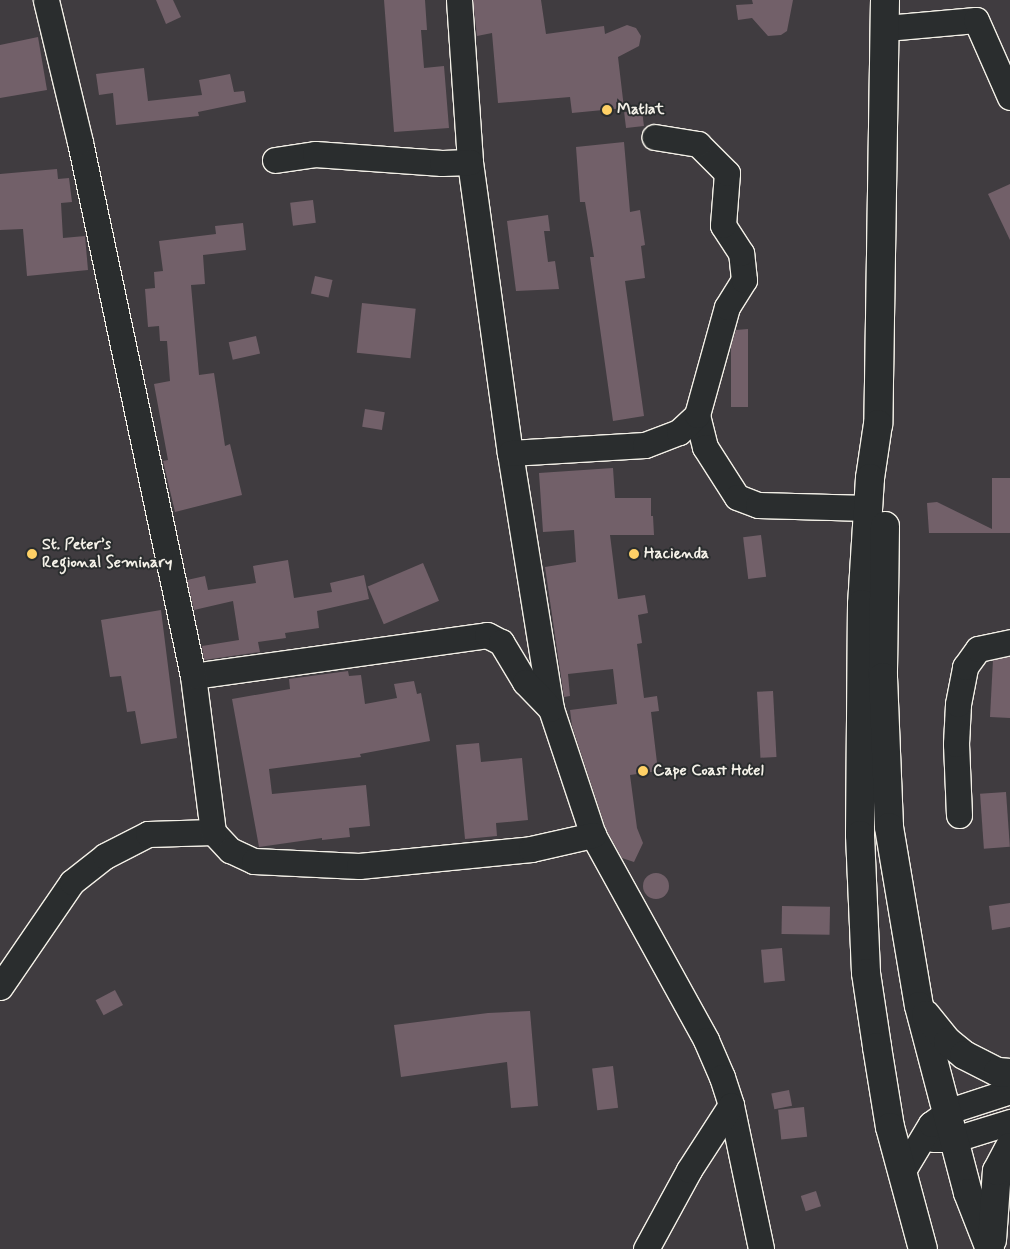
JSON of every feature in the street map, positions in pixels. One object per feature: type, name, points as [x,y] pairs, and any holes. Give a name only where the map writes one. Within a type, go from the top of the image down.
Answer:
[{"type":"highway","points":[[885,0],[886,28],[877,444],[868,508],[862,604],[860,835],[866,973],[890,1127],[923,1249]]},
{"type":"highway","points":[[877,444],[885,478],[882,677],[889,827],[919,1006],[968,1193],[991,1249]]},
{"type":"highway","points":[[919,1006],[948,1042],[964,1055],[998,1072],[1010,1074]]},
{"type":"highway","points":[[991,1249],[997,1170],[1010,1147]]},
{"type":"street","points":[[46,0],[80,142],[193,676],[213,832],[230,850],[254,861],[359,866],[531,849],[592,835]]},
{"type":"street","points":[[459,0],[470,162],[510,453],[552,709],[592,835],[706,1040],[731,1105],[761,1249]]},
{"type":"street","points":[[886,28],[976,10],[1010,97]]},
{"type":"street","points":[[655,137],[698,144],[728,173],[723,225],[740,253],[744,280],[726,307],[697,415],[705,447],[737,497],[758,505],[868,508]]},
{"type":"street","points":[[275,160],[315,154],[442,163],[470,162]]},
{"type":"street","points":[[510,453],[645,445],[679,432],[697,415]]},
{"type":"street","points":[[193,676],[487,634],[501,642],[525,682],[552,709]]},
{"type":"street","points":[[959,815],[956,744],[958,704],[965,667],[978,649],[1010,642]]},
{"type":"street","points":[[0,987],[72,882],[105,856],[148,834],[213,832]]},
{"type":"street","points":[[902,1172],[931,1124],[948,1111],[1010,1091]]},
{"type":"street","points":[[646,1249],[689,1170],[731,1105]]},
{"type":"street","points":[[890,1127],[921,1138],[955,1140],[1010,1122]]},
{"type":"building","points":[[156,0],[173,0],[181,17],[166,24]]},
{"type":"building","points":[[384,0],[425,0],[427,30],[421,30],[424,68],[444,66],[449,128],[394,132]]},
{"type":"building","points":[[473,0],[541,0],[546,34],[604,26],[605,34],[627,25],[636,28],[641,36],[639,46],[618,57],[624,108],[572,113],[570,97],[498,103],[492,33],[477,36]]},
{"type":"building","points":[[752,0],[793,0],[787,31],[781,35],[768,36],[752,18],[738,20],[736,5],[753,4]]},
{"type":"building","points":[[38,37],[47,90],[0,98],[0,45]]},
{"type":"building","points":[[144,68],[148,101],[202,95],[199,80],[230,74],[234,92],[244,91],[246,102],[198,112],[199,116],[116,125],[113,93],[99,95],[96,74]]},
{"type":"building","points":[[642,110],[644,126],[626,128],[624,112]]},
{"type":"building","points":[[624,142],[630,212],[640,210],[645,245],[641,246],[645,278],[625,281],[644,416],[613,421],[590,257],[594,257],[585,202],[580,202],[576,147]]},
{"type":"building","points":[[57,169],[58,179],[69,178],[72,202],[61,203],[63,238],[85,236],[88,270],[27,276],[23,229],[0,230],[0,174]]},
{"type":"building","points":[[1010,184],[1010,240],[988,194]]},
{"type":"building","points":[[313,200],[316,223],[293,226],[290,203]]},
{"type":"building","points":[[548,215],[550,231],[544,231],[548,262],[555,261],[559,289],[516,291],[507,221]]},
{"type":"building","points":[[243,223],[246,250],[203,255],[205,284],[191,285],[199,375],[214,373],[225,446],[230,444],[242,495],[175,512],[163,461],[168,460],[154,384],[170,381],[167,341],[160,341],[159,326],[148,327],[145,289],[155,288],[154,272],[163,271],[159,241],[216,234],[215,226]]},
{"type":"building","points":[[315,276],[333,280],[328,298],[311,294]]},
{"type":"building","points":[[362,303],[416,309],[410,358],[357,353]]},
{"type":"building","points":[[748,329],[748,407],[731,407],[731,346],[736,330]]},
{"type":"building","points":[[256,336],[260,354],[233,360],[229,342]]},
{"type":"building","points":[[365,409],[385,412],[382,430],[362,427]]},
{"type":"building","points":[[613,468],[615,498],[651,498],[651,516],[653,516],[654,535],[610,535],[618,599],[645,595],[648,613],[638,615],[642,643],[637,644],[644,698],[657,696],[659,711],[651,712],[658,771],[630,775],[637,828],[643,843],[634,862],[622,858],[606,829],[572,726],[570,710],[617,704],[613,669],[568,674],[570,696],[564,697],[545,567],[576,562],[574,530],[543,532],[539,473]]},
{"type":"building","points":[[992,478],[1010,478],[1010,533],[929,533],[927,503],[937,502],[992,529]]},
{"type":"building","points":[[761,535],[766,577],[748,579],[743,537]]},
{"type":"building","points":[[288,560],[294,598],[332,592],[330,583],[364,575],[369,599],[317,611],[319,628],[285,633],[286,638],[258,642],[260,652],[204,660],[202,646],[239,640],[233,601],[194,610],[187,580],[205,576],[208,590],[256,583],[253,566]]},
{"type":"building","points":[[423,563],[439,601],[384,624],[368,586]]},
{"type":"building","points":[[161,610],[177,738],[141,744],[135,711],[127,712],[121,676],[110,677],[101,620]]},
{"type":"building","points":[[1010,657],[1010,718],[990,717],[993,660]]},
{"type":"building","points":[[348,671],[349,676],[361,675],[365,704],[397,698],[394,684],[414,681],[417,694],[421,693],[430,741],[360,754],[361,757],[269,769],[272,794],[366,785],[370,826],[349,828],[350,837],[322,840],[322,838],[259,847],[232,699],[290,689],[289,679]]},
{"type":"building","points":[[773,691],[776,757],[760,758],[757,692]]},
{"type":"building","points":[[479,743],[481,762],[522,758],[528,820],[496,823],[497,836],[465,839],[456,745]]},
{"type":"building","points":[[1006,792],[1010,847],[984,849],[980,794]]},
{"type":"building","points":[[656,873],[665,877],[669,886],[665,895],[656,899],[647,895],[643,886],[647,877]]},
{"type":"building","points":[[1010,903],[1010,927],[992,930],[989,906]]},
{"type":"building","points":[[782,906],[830,907],[830,935],[782,934]]},
{"type":"building","points":[[782,948],[785,981],[764,983],[761,950]]},
{"type":"building","points":[[115,990],[123,1005],[104,1015],[96,1000]]},
{"type":"building","points":[[530,1011],[538,1106],[511,1108],[507,1062],[401,1077],[394,1025],[488,1013]]},
{"type":"building","points":[[613,1066],[618,1108],[597,1110],[592,1069]]},
{"type":"building","points":[[789,1090],[792,1106],[774,1109],[771,1093]]},
{"type":"building","points":[[804,1107],[807,1137],[781,1140],[778,1110]]},
{"type":"building","points":[[816,1191],[821,1206],[806,1211],[801,1196]]},
{"type":"place","name":"Matlat","points":[[607,110]]},
{"type":"place","name":"St. Peter’s Regional Seminary","points":[[32,554]]},
{"type":"place","name":"Hacienda","points":[[634,554]]},
{"type":"place","name":"Cape Coast Hotel","points":[[643,771]]}]
